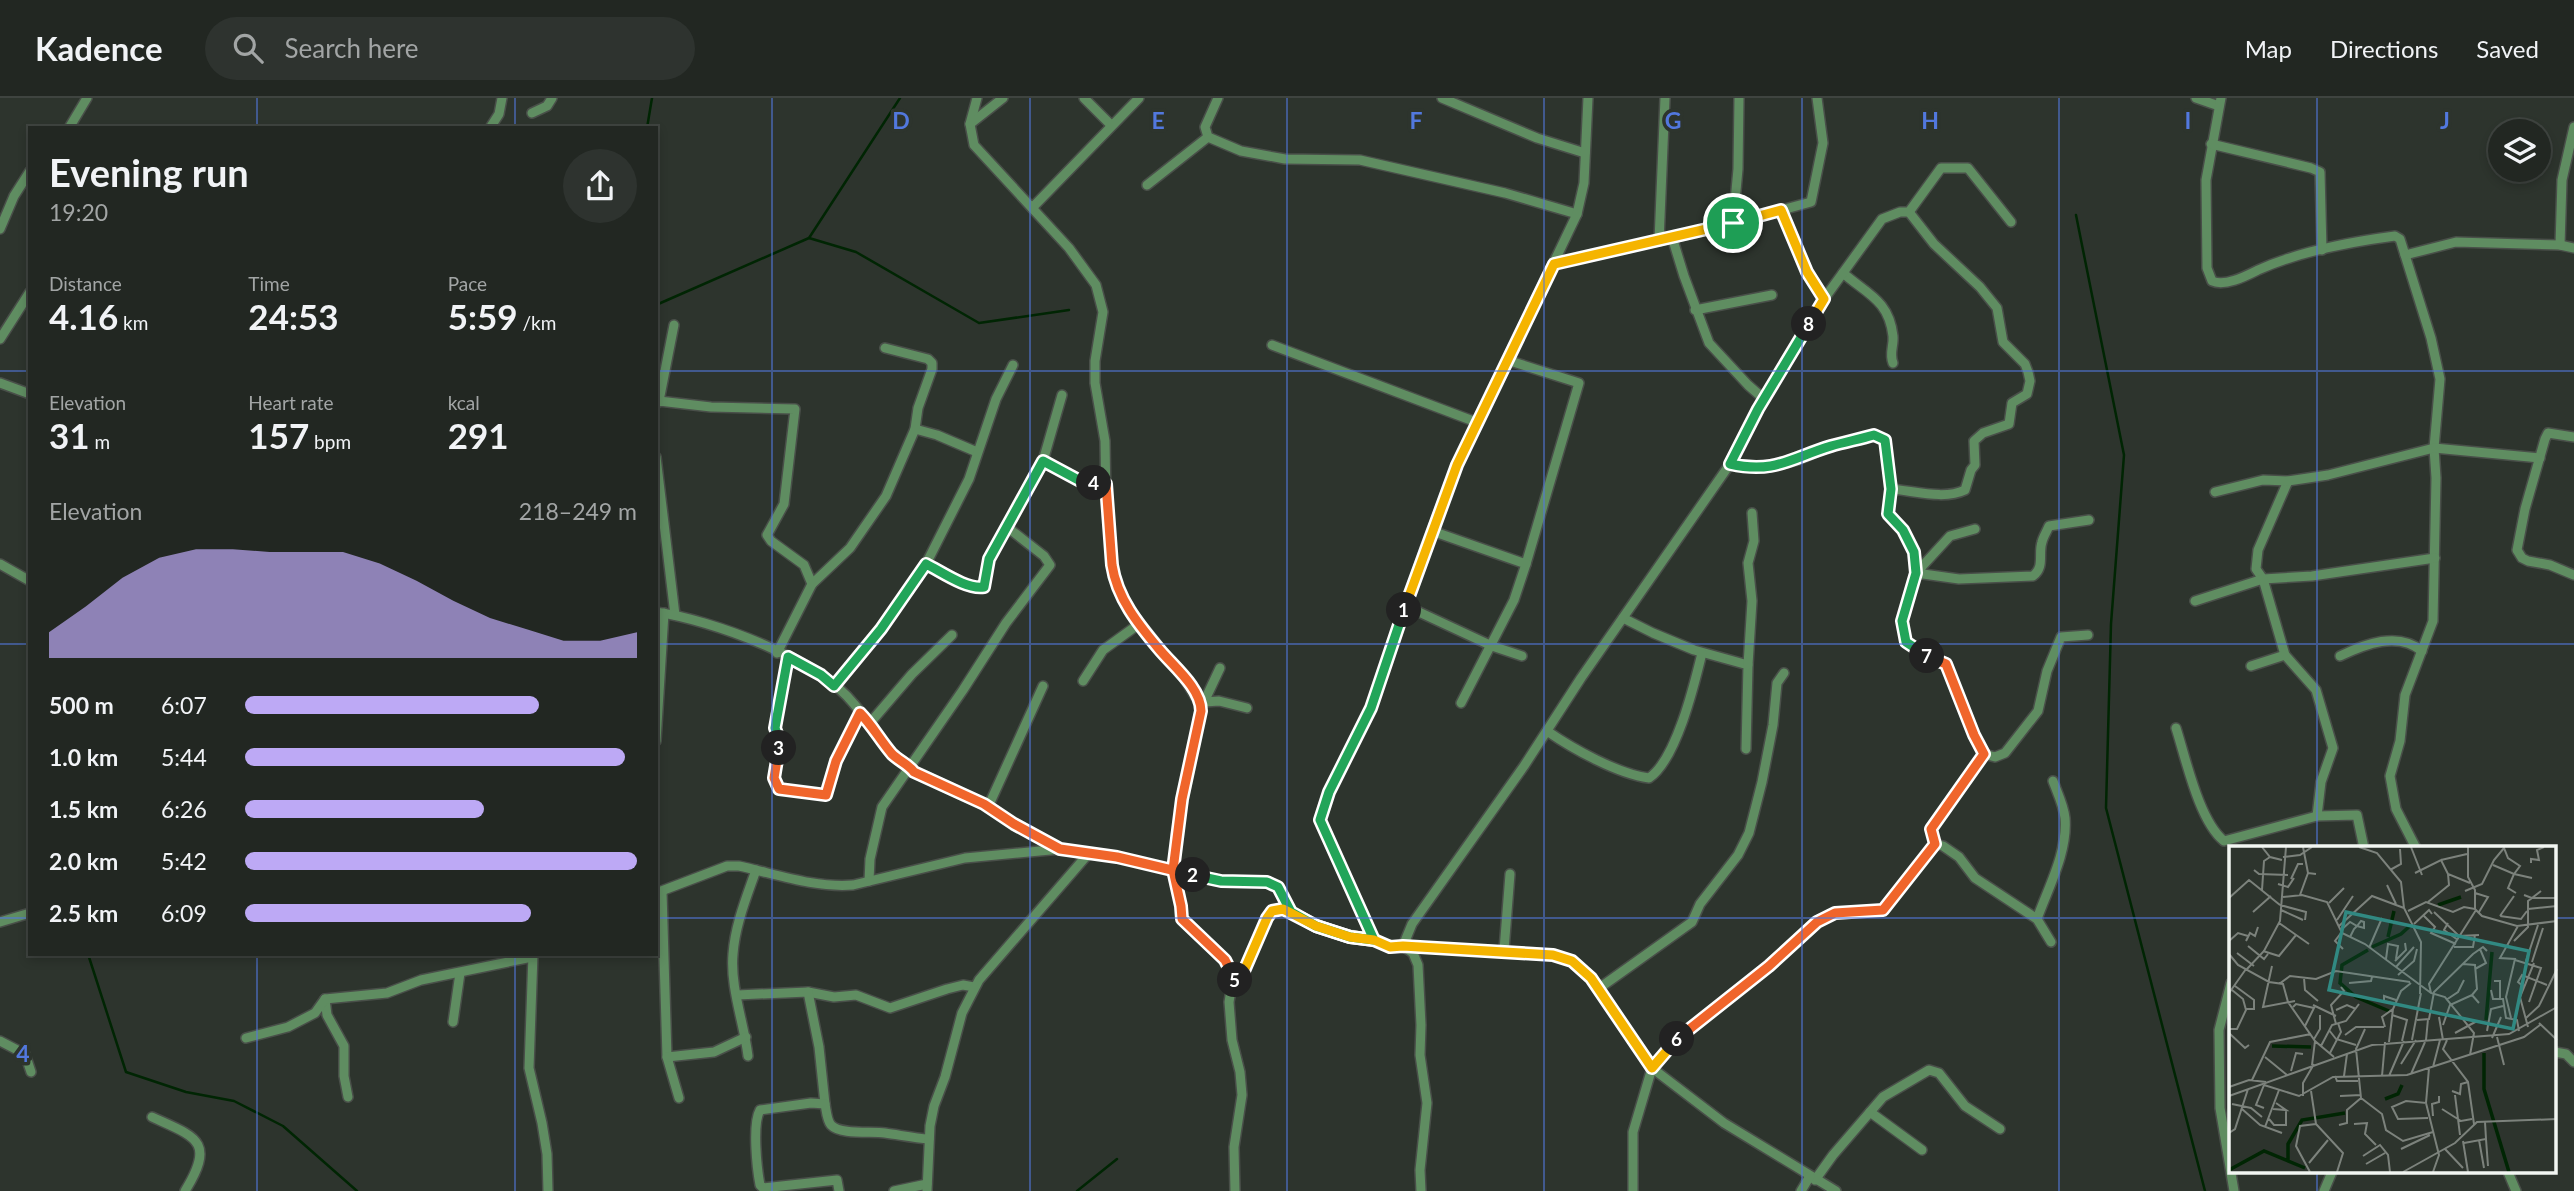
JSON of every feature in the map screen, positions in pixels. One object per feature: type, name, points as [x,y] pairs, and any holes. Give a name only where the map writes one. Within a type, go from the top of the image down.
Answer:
[{"type":"street","points":[[70,126],[87,98]]},
{"type":"street","points":[[491,126],[499,114],[502,98]]},
{"type":"street","points":[[532,113],[547,106],[552,98]]},
{"type":"street","points":[[977,98],[970,124],[974,145],[1069,248],[1096,285],[1103,319],[1095,361],[1095,383],[1105,441],[1114,578],[1123,600],[1139,624],[1203,704]]},
{"type":"street","points":[[970,124],[1003,98]]},
{"type":"street","points":[[1084,98],[1111,125]]},
{"type":"street","points":[[1032,208],[1139,98]]},
{"type":"street","points":[[1208,137],[1205,127],[1218,98]]},
{"type":"street","points":[[1442,98],[1537,138],[1585,153]]},
{"type":"street","points":[[1374,940],[1320,820],[1329,792],[1371,708],[1432,531],[1476,422],[1577,214],[1584,183],[1588,98]]},
{"type":"street","points":[[1659,241],[1665,98]]},
{"type":"street","points":[[1733,223],[1738,169],[1739,98]]},
{"type":"street","points":[[1554,264],[1659,241],[1811,202],[1823,142],[1817,98]]},
{"type":"street","points":[[2196,98],[2220,102],[2206,180],[2207,268],[2212,281],[2222,283],[2268,265],[2322,250],[2395,236],[2400,239],[2431,338],[2440,379],[2434,448],[2437,478],[2433,621],[2405,695],[2400,741],[2390,776],[2396,808],[2415,846]]},
{"type":"street","points":[[2560,244],[2562,180],[2574,127]]},
{"type":"street","points":[[1147,185],[1208,137]]},
{"type":"street","points":[[1208,137],[1241,151],[1284,159],[1360,160],[1505,192],[1577,214]]},
{"type":"street","points":[[2211,144],[2320,172],[2322,250]]},
{"type":"street","points":[[1909,212],[1941,168],[1968,168],[2011,222]]},
{"type":"street","points":[[0,229],[14,196],[28,174]]},
{"type":"street","points":[[1781,210],[1807,272],[1824,299]]},
{"type":"street","points":[[1403,946],[1412,924],[1524,766],[1581,678],[1730,464],[1764,399],[1824,299],[1882,219],[1900,212],[1909,212]]},
{"type":"street","points":[[1891,489],[1943,495],[1955,495],[1965,490],[1975,465],[1974,441],[1983,433],[2009,424],[2012,402],[2027,394],[2030,381],[2025,364],[2003,342],[1997,307],[1980,287],[1934,244],[1909,212]]},
{"type":"street","points":[[1672,237],[1695,310],[1709,343],[1764,399]]},
{"type":"street","points":[[2405,255],[2456,242],[2560,244],[2574,248]]},
{"type":"street","points":[[1843,273],[1884,306],[1893,335],[1890,355],[1893,363]]},
{"type":"street","points":[[0,339],[28,295]]},
{"type":"street","points":[[1695,310],[1772,295]]},
{"type":"street","points":[[658,398],[674,325]]},
{"type":"street","points":[[1272,345],[1476,422]]},
{"type":"street","points":[[777,653],[812,584],[850,548],[886,496],[915,429],[918,408],[932,363],[928,359],[885,348]]},
{"type":"street","points":[[1461,703],[1514,600],[1579,383],[1507,360]]},
{"type":"street","points":[[834,686],[881,629],[926,564],[969,480],[996,399],[1013,365]]},
{"type":"street","points":[[1,385],[28,393]]},
{"type":"street","points":[[926,564],[979,589],[984,587],[989,559],[1043,461],[1062,395]]},
{"type":"street","points":[[658,403],[795,409],[784,504],[767,535],[771,541],[804,565],[812,584]]},
{"type":"street","points":[[915,429],[977,452]]},
{"type":"street","points":[[2574,437],[2548,433],[2525,509],[2517,550],[2522,558],[2528,561],[2550,565],[2574,575]]},
{"type":"street","points":[[1730,464],[1765,468],[1798,460],[1830,446],[1874,435],[1885,440],[1891,489],[1888,514],[1903,530],[1914,552],[1916,573],[1902,621],[1906,642],[1926,656],[1946,664],[1984,754],[1995,757],[2005,753],[2038,711],[2048,671],[2061,636],[2088,635]]},
{"type":"street","points":[[2215,492],[2263,480],[2288,481],[2367,466],[2434,448],[2539,458]]},
{"type":"street","points":[[1043,461],[1084,483],[1106,484]]},
{"type":"street","points":[[658,473],[676,615]]},
{"type":"street","points":[[2288,481],[2258,551],[2256,569],[2263,579],[2285,655],[2316,690],[2333,748],[2321,782],[2317,816]]},
{"type":"street","points":[[1746,749],[1752,601],[1748,563],[1754,541],[1752,513]]},
{"type":"street","points":[[1916,573],[1959,579],[2033,576],[2038,572],[2041,544],[2049,526],[2089,520]]},
{"type":"street","points":[[869,881],[870,859],[882,807],[956,701],[1006,623],[1050,565],[1044,556],[1007,527]]},
{"type":"street","points":[[1916,573],[1950,536],[1975,530]]},
{"type":"street","points":[[1432,531],[1526,564]]},
{"type":"street","points":[[2195,601],[2263,579],[2312,576],[2435,558]]},
{"type":"street","points":[[0,564],[28,580]]},
{"type":"street","points":[[1406,606],[1492,646],[1522,656]]},
{"type":"street","points":[[658,677],[660,613],[699,621],[788,657],[821,675],[854,704],[895,757],[909,765],[914,772],[988,807],[1060,849]]},
{"type":"street","points":[[1623,618],[1702,653],[1748,665]]},
{"type":"street","points":[[1083,681],[1102,650],[1139,624]]},
{"type":"street","points":[[870,723],[912,674],[952,635]]},
{"type":"street","points":[[2340,656],[2364,644],[2395,640],[2413,643],[2422,651]]},
{"type":"street","points":[[1547,731],[1606,764],[1637,777],[1649,778],[1659,772],[1674,748],[1702,653]]},
{"type":"street","points":[[2251,666],[2285,655]]},
{"type":"street","points":[[788,657],[775,728],[780,742],[774,778],[779,789],[826,795],[836,761],[860,713]]},
{"type":"street","points":[[1220,668],[1203,704],[1182,799],[1173,870],[1182,919],[1225,960],[1236,980]]},
{"type":"street","points":[[1598,989],[1692,922],[1700,904],[1738,855],[1749,833],[1762,782],[1773,725],[1777,683],[1784,673]]},
{"type":"street","points":[[988,807],[1043,686]]},
{"type":"street","points":[[1203,704],[1219,701],[1247,708]]},
{"type":"street","points":[[2176,728],[2205,812],[2217,835],[2224,841],[2317,816],[2357,815],[2364,846]]},
{"type":"street","points":[[1935,844],[1931,829],[1984,754]]},
{"type":"street","points":[[2037,919],[2058,863],[2063,839],[2065,817],[2053,781]]},
{"type":"street","points":[[1935,844],[1959,857],[1975,878],[2037,919],[2051,942]]},
{"type":"street","points":[[1633,1191],[1633,1132],[1652,1068],[1670,1046],[1769,966],[1817,922],[1835,913],[1883,910],[1935,844]]},
{"type":"street","points":[[679,1098],[667,1057],[659,893],[716,869],[739,866],[836,887],[965,858],[1060,849],[1117,857],[1221,881],[1267,882],[1278,887],[1291,912]]},
{"type":"street","points":[[894,1191],[927,1187],[929,1139],[934,1106],[962,1013],[974,986],[1089,853]]},
{"type":"street","points":[[748,1056],[733,954],[741,916],[756,870]]},
{"type":"street","points":[[1504,950],[1510,874]]},
{"type":"street","points":[[1236,1191],[1234,1147],[1242,1095],[1229,1002],[1236,980],[1244,971],[1267,918],[1272,911],[1283,909],[1334,932],[1374,940],[1390,947],[1504,950],[1561,957],[1581,968],[1652,1068],[1724,1123],[1836,1191]]},
{"type":"street","points":[[0,922],[28,914]]},
{"type":"street","points":[[1403,946],[1413,953],[1418,965],[1420,1055],[1427,1103],[1420,1170],[1421,1191]]},
{"type":"street","points":[[246,1038],[288,1027],[315,1013],[325,999],[387,993],[421,980],[532,956]]},
{"type":"street","points":[[533,956],[528,1068],[542,1123],[547,1154],[548,1191]]},
{"type":"street","points":[[453,1022],[460,973]]},
{"type":"street","points":[[737,995],[808,992],[834,996],[856,995],[890,1007],[962,985],[974,986]]},
{"type":"street","points":[[2229,991],[2219,1030],[2220,1108],[2229,1158]]},
{"type":"street","points":[[808,992],[830,1123],[834,1127],[850,1131],[884,1132],[929,1139]]},
{"type":"street","points":[[325,999],[327,1015],[344,1046],[344,1076],[348,1097]]},
{"type":"street","points":[[667,1057],[713,1052],[746,1037]]},
{"type":"street","points":[[0,1041],[25,1054],[31,1072]]},
{"type":"street","points":[[2556,1052],[2566,1054],[2574,1062]]},
{"type":"street","points":[[1801,1191],[1883,1097],[1925,1072],[1934,1070],[1939,1073],[1965,1106],[2000,1129]]},
{"type":"street","points":[[825,1104],[766,1108],[758,1114],[759,1179],[763,1188],[837,1180],[838,1191]]},
{"type":"street","points":[[1870,1112],[1922,1150]]},
{"type":"street","points":[[152,1117],[191,1134],[199,1146],[200,1159],[185,1191]]},
{"type":"street","points":[[2323,1191],[2331,1174]]},
{"type":"street","points":[[2509,1174],[2516,1191]]},
{"type":"waterway","points":[[647,126],[652,98]]},
{"type":"waterway","points":[[658,304],[809,238],[900,98]]},
{"type":"waterway","points":[[2076,215],[2124,455],[2111,624],[2106,808],[2205,1191]]},
{"type":"waterway","points":[[809,238],[856,252],[979,323],[1069,310]]},
{"type":"waterway","points":[[89,956],[126,1072],[186,1092],[234,1101],[283,1126],[357,1191]]},
{"type":"waterway","points":[[1077,1191],[1117,1159]]},
{"type":"route","points":[[1733,223],[1554,264],[1457,465],[1426,546],[1371,708],[1323,808],[1320,820],[1374,940],[1350,937],[1316,926],[1291,912],[1278,887],[1267,882],[1221,881],[1173,870],[1117,857],[1060,849],[1040,840],[984,804],[914,772],[909,765],[895,757],[860,713],[836,761],[826,795],[779,789],[774,778],[780,742],[775,728],[788,657],[821,675],[834,686],[881,629],[926,564],[979,589],[984,587],[989,559],[1043,461],[1084,483],[1106,484],[1112,536],[1112,565],[1118,590],[1127,607],[1184,678],[1200,703],[1201,711],[1176,836],[1173,870],[1174,878],[1182,919],[1186,926],[1225,960],[1236,980],[1244,971],[1267,918],[1272,911],[1278,909],[1291,912],[1316,926],[1334,932],[1350,937],[1374,940],[1390,947],[1504,950],[1553,955],[1572,961],[1591,978],[1652,1068],[1688,1029],[1769,966],[1817,922],[1835,913],[1883,910],[1890,904],[1930,847],[1935,844],[1931,829],[1984,754],[1946,664],[1926,656],[1906,642],[1902,621],[1916,573],[1914,552],[1903,530],[1888,514],[1891,489],[1885,440],[1874,435],[1830,446],[1798,460],[1765,468],[1730,464],[1758,409],[1824,299],[1807,272],[1781,210],[1733,223]]}]
